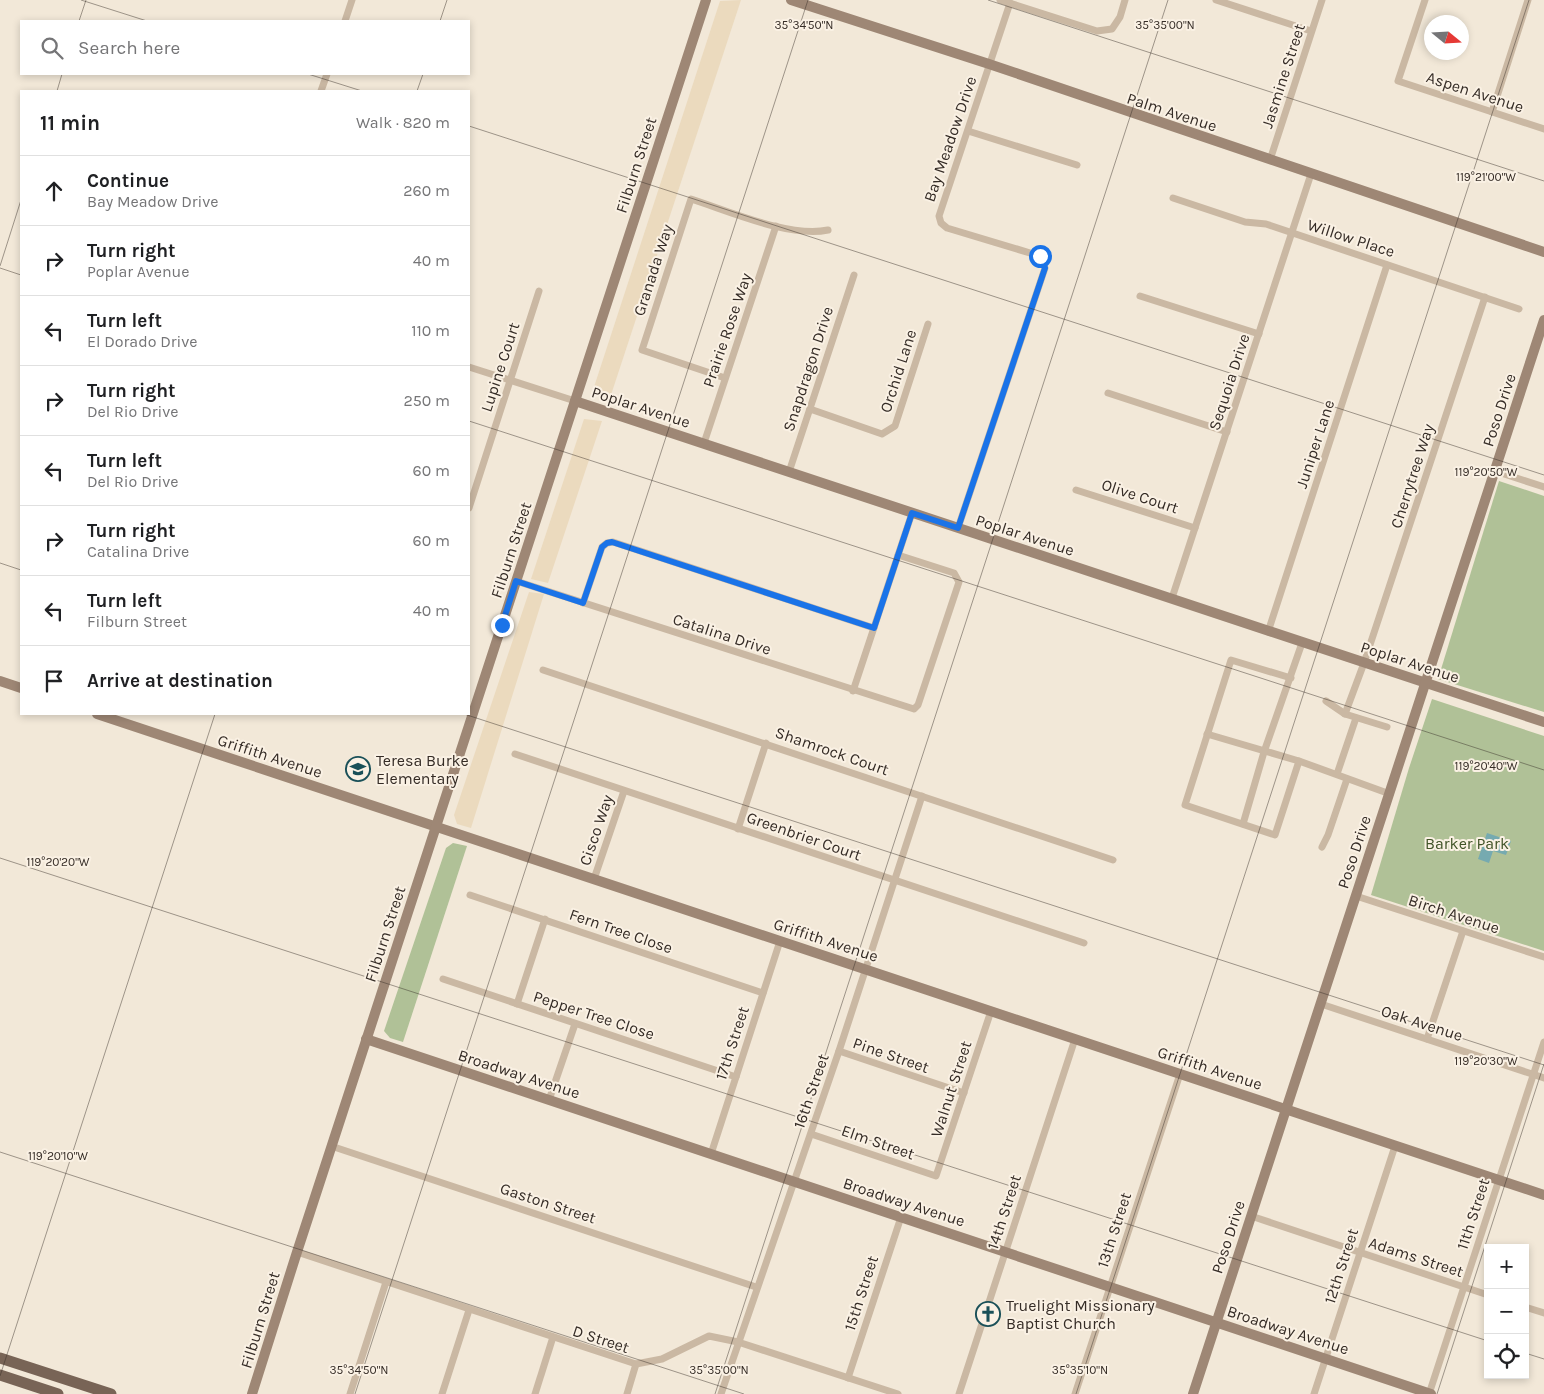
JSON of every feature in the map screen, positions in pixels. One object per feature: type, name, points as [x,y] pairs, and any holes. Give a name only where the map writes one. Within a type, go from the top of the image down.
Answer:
[{"type":"main road","points":[[0,1358],[111,1394]]},
{"type":"main road","points":[[0,1375],[58,1394]]},
{"type":"street","points":[[345,20],[352,0]]},
{"type":"street","name":"Filburn Street","points":[[252,1394],[296,1252],[706,0]]},
{"type":"street","name":"Palm Avenue","points":[[791,0],[989,64],[1544,252]]},
{"type":"street","points":[[1000,0],[1097,31],[1112,29],[1120,17],[1125,0]]},
{"type":"street","points":[[1216,0],[1228,2],[1311,32]]},
{"type":"street","name":"Jasmine Street","points":[[1270,160],[1322,0]]},
{"type":"street","name":"Aspen Avenue","points":[[1425,0],[1398,82],[1544,128]]},
{"type":"street","points":[[1492,112],[1528,0]]},
{"type":"street","name":"Bay Meadow Drive","points":[[958,528],[1045,268],[1040,256],[947,228],[941,223],[939,216],[1010,3]]},
{"type":"street","points":[[321,90],[327,75]]},
{"type":"street","points":[[968,131],[1076,165]]},
{"type":"street","name":"Sequoia Drive","points":[[1172,598],[1311,174]]},
{"type":"street","name":"Willow Place","points":[[1173,198],[1245,222],[1266,224],[1519,309]]},
{"type":"street","name":"Granada Way","points":[[725,378],[642,350],[691,199],[776,226]]},
{"type":"street","points":[[776,226],[813,233],[828,230]]},
{"type":"street","name":"Prairie Rose Way","points":[[704,443],[776,226]]},
{"type":"street","name":"Juniper Lane","points":[[1268,632],[1387,265]]},
{"type":"street","name":"Snapdragon Drive","points":[[788,472],[854,275]]},
{"type":"street","name":"Lupine Court","points":[[470,505],[539,291]]},
{"type":"street","points":[[1140,296],[1259,334]]},
{"type":"street","name":"Cherrytree Way","points":[[1345,714],[1364,663],[1485,297]]},
{"type":"street","name":"Poso Drive","points":[[1193,1394],[1544,320]]},
{"type":"street","name":"Orchid Lane","points":[[810,409],[882,434],[890,431],[895,426],[928,324]]},
{"type":"street","name":"Poplar Avenue","points":[[470,367],[704,443],[1172,598],[1268,632],[1544,722]]},
{"type":"street","points":[[1108,394],[1227,432]]},
{"type":"street","points":[[1495,471],[1544,488]]},
{"type":"street","name":"Olive Court","points":[[1076,490],[1195,528]]},
{"type":"street","points":[[853,692],[912,513]]},
{"type":"street","points":[[583,603],[602,547],[612,542],[874,628]]},
{"type":"street","name":"Catalina Drive","points":[[516,581],[853,692],[914,710],[918,705],[959,582],[954,573],[898,556]]},
{"type":"street","points":[[1243,824],[1264,752],[1302,643]]},
{"type":"street","points":[[1290,678],[1230,660],[1185,805],[1275,835],[1299,761]]},
{"type":"street","name":"Shamrock Court","points":[[543,670],[1112,860]]},
{"type":"street","points":[[0,681],[20,688]]},
{"type":"street","points":[[1326,701],[1345,714],[1388,727]]},
{"type":"street","name":"Griffith Avenue","points":[[100,715],[866,968],[1544,1195]]},
{"type":"street","points":[[1337,774],[1356,718]]},
{"type":"street","points":[[1208,734],[1299,761],[1390,794]]},
{"type":"street","points":[[738,828],[766,743]]},
{"type":"street","name":"Greenbrier Court","points":[[515,754],[894,882],[1084,943]]},
{"type":"street","points":[[1322,847],[1347,779]]},
{"type":"street","name":"Cisco Way","points":[[594,878],[624,791]]},
{"type":"street","name":"16th Street","points":[[721,1394],[756,1287],[839,1052],[922,796]]},
{"type":"street","name":"Fern Tree Close","points":[[470,895],[763,993]]},
{"type":"street","name":"Birch Avenue","points":[[1356,896],[1544,957]]},
{"type":"street","points":[[517,1004],[545,919]]},
{"type":"street","points":[[1427,1039],[1462,931]]},
{"type":"street","name":"17th Street","points":[[711,1154],[780,941]]},
{"type":"street","name":"Pepper Tree Close","points":[[443,979],[736,1076]]},
{"type":"street","name":"Oak Avenue","points":[[1321,1004],[1544,1078]]},
{"type":"street","name":"Walnut Street","points":[[936,1176],[991,1011]]},
{"type":"street","points":[[549,1100],[575,1024]]},
{"type":"street","name":"Broadway Avenue","points":[[366,1039],[1430,1394]]},
{"type":"street","name":"14th Street","points":[[959,1394],[1075,1039]]},
{"type":"street","name":"11th Street","points":[[1430,1394],[1544,1042]]},
{"type":"street","name":"Pine Street","points":[[839,1052],[964,1094]]},
{"type":"street","name":"13th Street","points":[[1075,1394],[1180,1074]]},
{"type":"street","name":"Elm Street","points":[[811,1134],[936,1176]]},
{"type":"street","name":"Gaston Street","points":[[331,1146],[756,1287]]},
{"type":"street","name":"12th Street","points":[[1314,1394],[1395,1146]]},
{"type":"street","name":"Adams Street","points":[[1251,1216],[1484,1294]]},
{"type":"street","name":"15th Street","points":[[848,1378],[901,1217]]},
{"type":"street","name":"D Street","points":[[296,1252],[636,1364],[662,1359],[710,1336],[738,1342],[898,1394]]},
{"type":"street","points":[[350,1394],[386,1282]]},
{"type":"street","points":[[1529,1308],[1544,1313]]},
{"type":"street","points":[[442,1394],[470,1310]]},
{"type":"street","points":[[535,1394],[553,1337]]},
{"type":"street","points":[[627,1394],[636,1364]]},
{"type":"green space","points":[[1499,481],[1544,496],[1544,712],[1438,679]]},
{"type":"green space","name":"Barker Park","points":[[1432,699],[1544,736],[1544,951],[1371,895]]},
{"type":"green space","points":[[453,843],[467,846],[403,1042],[390,1038],[384,1031],[446,848]]},
{"type":"shaded area","points":[[741,0],[610,398],[600,395],[594,387],[720,1]]},
{"type":"shaded area","points":[[584,419],[602,421],[548,583],[531,579]]},
{"type":"shaded area","points":[[529,592],[544,594],[471,828],[457,824],[454,815]]},
{"type":"water","points":[[1487,833],[1511,841],[1506,855],[1493,851],[1489,863],[1478,859]]},
{"type":"place","name":"Teresa Burke Elementary","points":[[358,769]]},
{"type":"place","name":"Truelight Missionary Baptist Church","points":[[988,1314]]},
{"type":"route","points":[[502,625],[516,581],[583,603],[602,547],[612,542],[874,628],[912,513],[958,528],[1045,268],[1040,256]]}]
